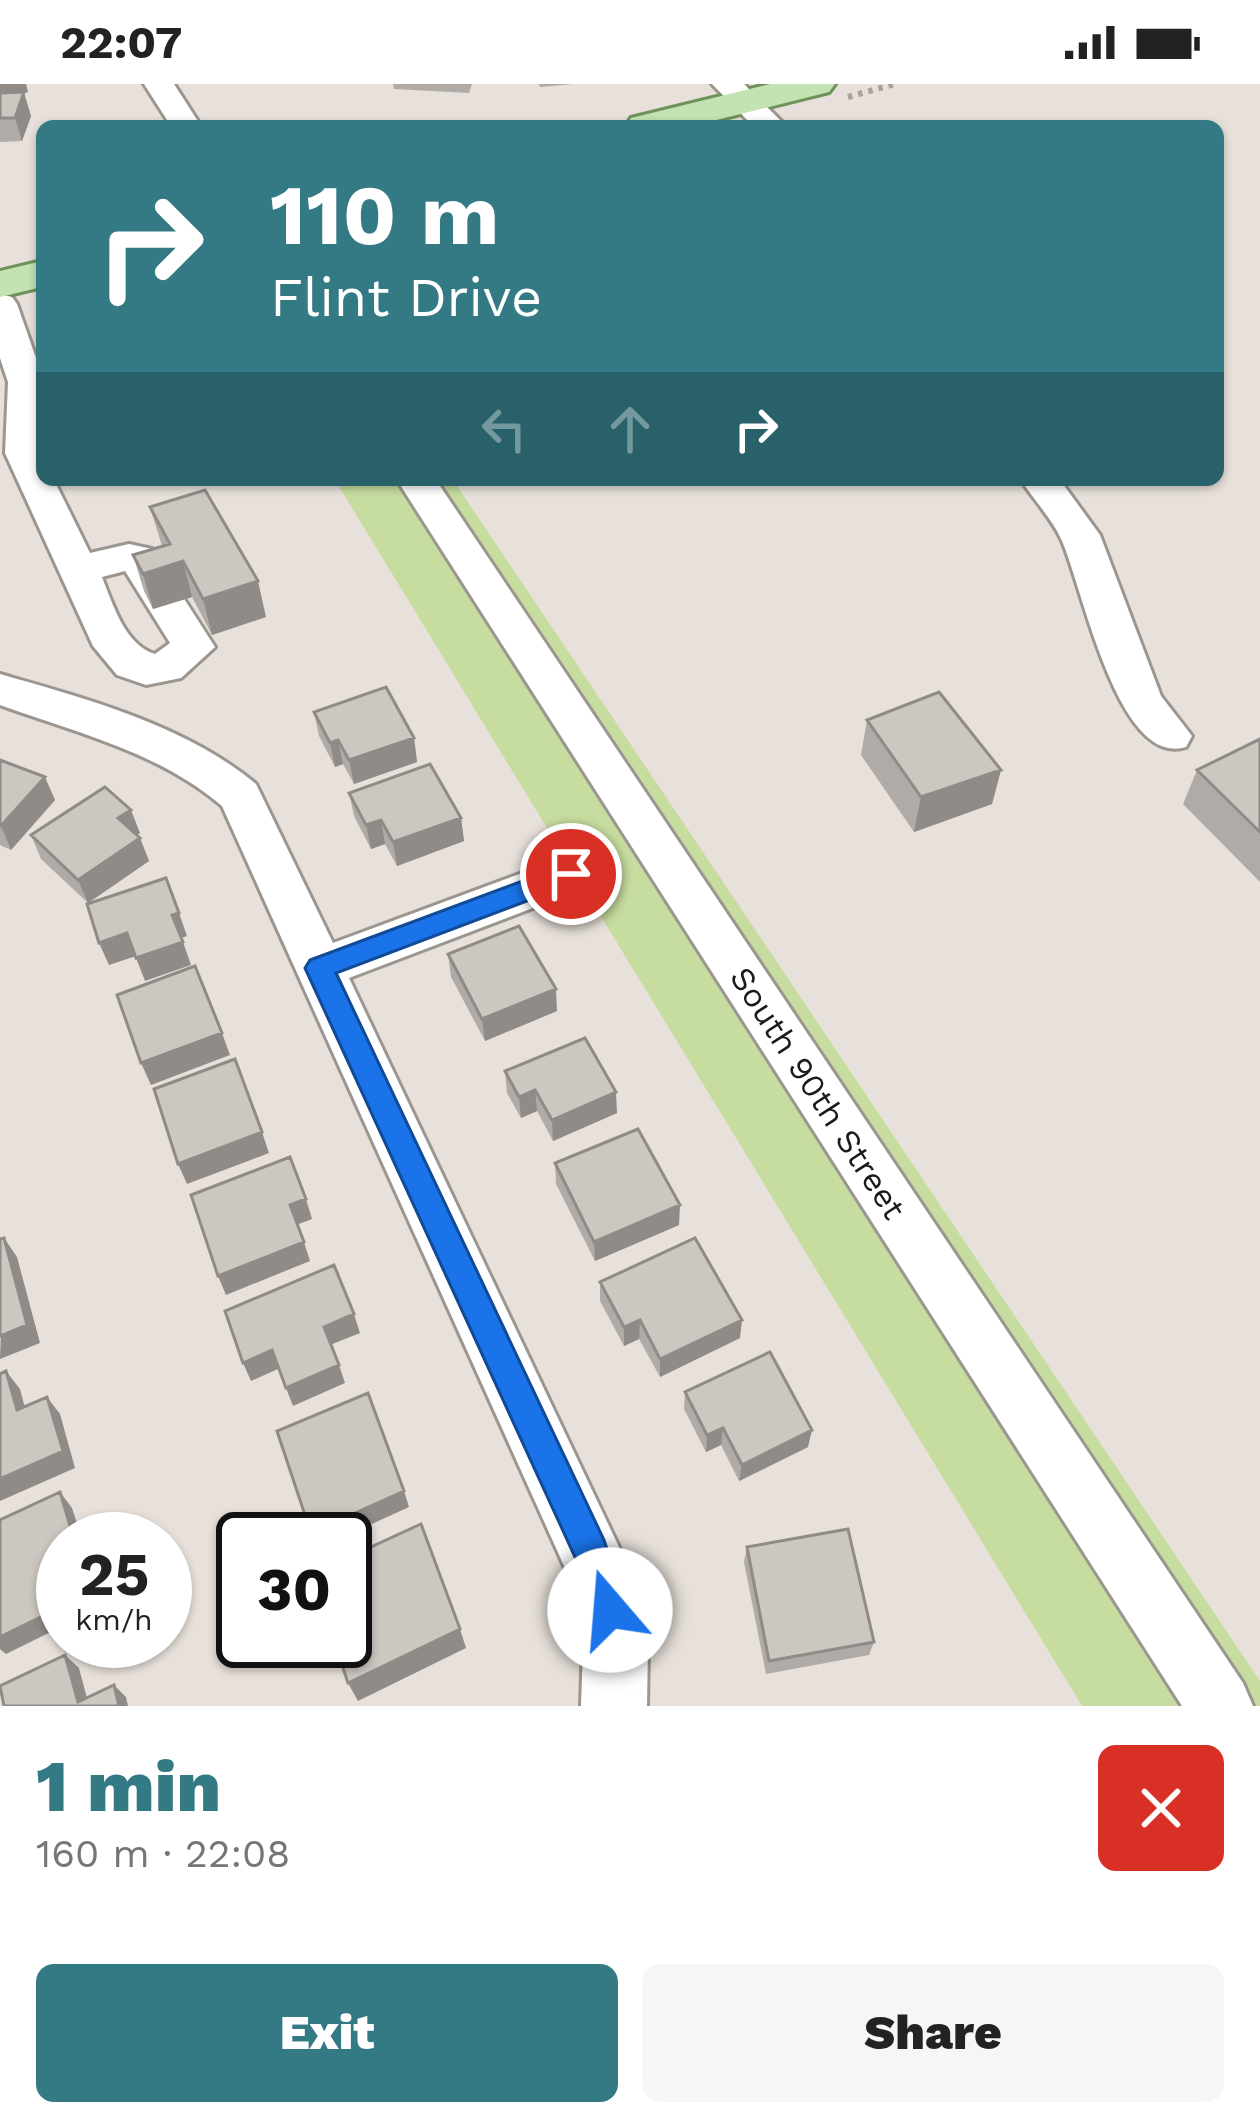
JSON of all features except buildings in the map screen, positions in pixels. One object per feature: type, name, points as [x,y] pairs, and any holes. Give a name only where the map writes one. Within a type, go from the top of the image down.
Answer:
[{"type":"main road","points":[[673,120],[816,84]]},
{"type":"main road","points":[[0,284],[36,275]]},
{"type":"street","points":[[158,84],[182,120]]},
{"type":"street","points":[[0,304],[26,382],[24,453],[36,483]]},
{"type":"street","points":[[37,486],[79,569]]},
{"type":"street","name":"South 90th Street","points":[[420,486],[1220,1706]]},
{"type":"street","points":[[1044,486],[1079,535],[1142,703],[1170,736]]},
{"type":"street","points":[[0,689],[180,755],[223,778],[240,796],[605,1585],[616,1634],[614,1706]]},
{"type":"street","points":[[320,968],[571,874]]},
{"type":"green space","points":[[339,486],[457,486],[1260,1681],[1260,1706],[1082,1706]]},
{"type":"route","points":[[571,874],[320,968],[591,1552],[610,1610]]}]
